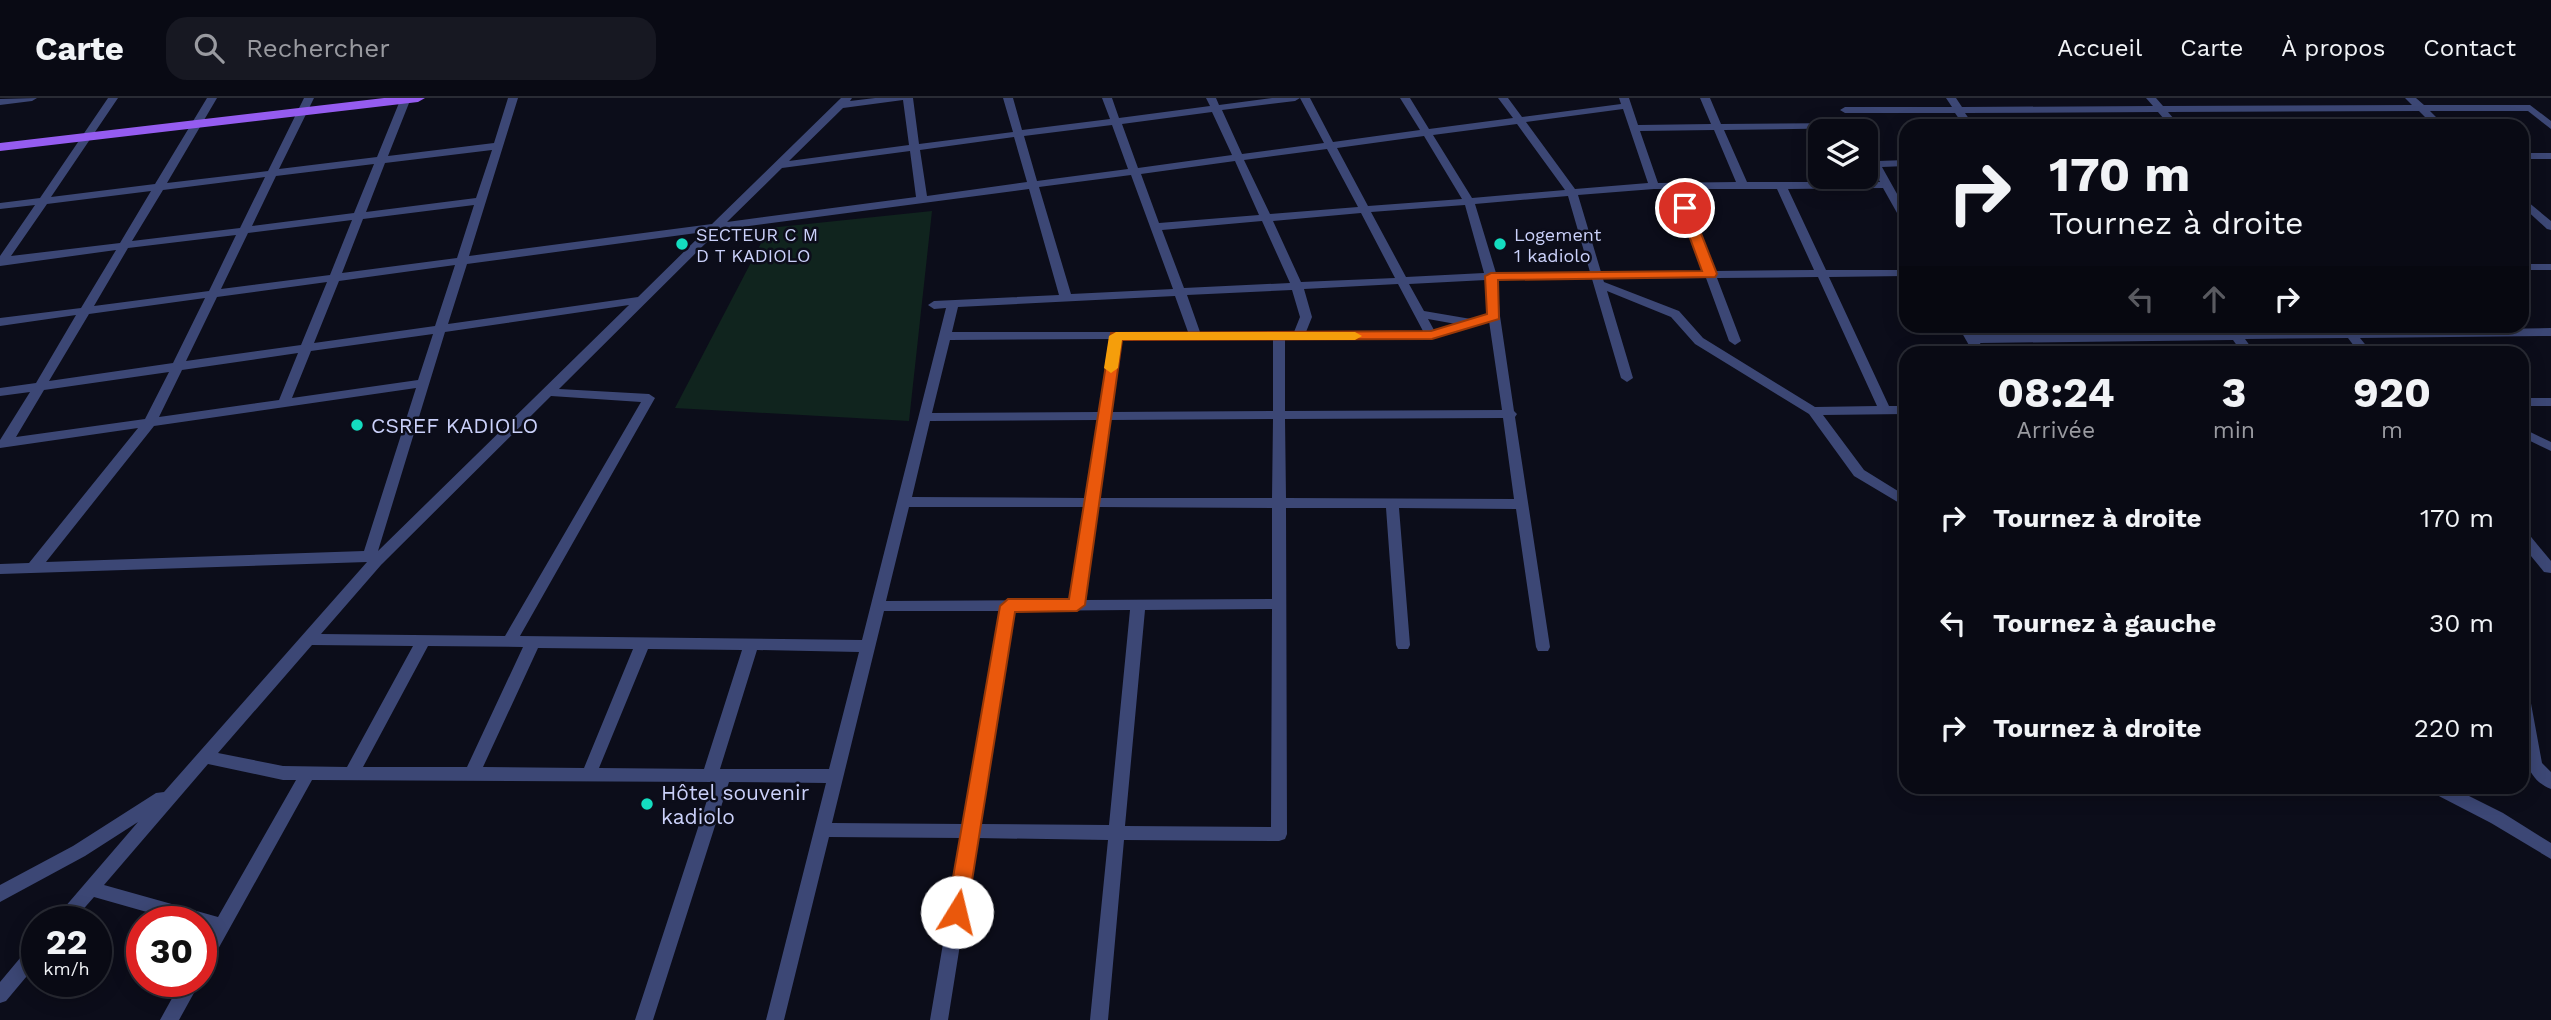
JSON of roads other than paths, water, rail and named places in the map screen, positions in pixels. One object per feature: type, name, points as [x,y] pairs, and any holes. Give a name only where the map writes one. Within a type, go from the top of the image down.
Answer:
[{"type":"main road","points":[[0,147],[410,99]]},
{"type":"street","points":[[0,113],[7,100],[32,98]]},
{"type":"street","points":[[1,262],[113,98]]},
{"type":"street","points":[[3,443],[212,98]]},
{"type":"street","points":[[34,567],[150,422],[309,98]]},
{"type":"street","points":[[372,558],[423,383],[513,98]]},
{"type":"street","points":[[75,906],[307,639],[372,558],[548,392],[843,102],[900,98]]},
{"type":"street","points":[[908,98],[922,199]]},
{"type":"street","points":[[1008,98],[1066,298]]},
{"type":"street","points":[[1107,98],[1196,336]]},
{"type":"street","points":[[779,165],[1116,121],[1214,103],[1295,98]]},
{"type":"street","points":[[1305,98],[1432,335]]},
{"type":"street","points":[[1405,98],[1469,201],[1491,276],[1494,316],[1511,414],[1543,647]]},
{"type":"street","points":[[1503,98],[1572,193],[1627,377]]},
{"type":"street","points":[[1705,98],[1743,186]]},
{"type":"street","points":[[1838,98],[1850,119]]},
{"type":"street","points":[[1951,98],[1965,119]]},
{"type":"street","points":[[2151,98],[2169,119]]},
{"type":"street","points":[[2410,98],[2433,119]]},
{"type":"street","points":[[284,403],[381,160],[410,99]]},
{"type":"street","points":[[0,321],[1519,120],[1625,102],[1654,186]]},
{"type":"street","points":[[1214,103],[1297,286],[1306,317],[1298,337]]},
{"type":"street","points":[[1845,110],[2530,108],[2551,126]]},
{"type":"street","points":[[1634,128],[1808,128]]},
{"type":"street","points":[[0,206],[498,146]]},
{"type":"street","points":[[2529,156],[2551,156]]},
{"type":"street","points":[[1878,164],[1899,163]]},
{"type":"street","points":[[1878,171],[1899,208]]},
{"type":"street","points":[[1155,228],[1654,186],[1886,185]]},
{"type":"street","points":[[1677,186],[1735,341]]},
{"type":"street","points":[[1782,186],[1885,410]]},
{"type":"street","points":[[1,262],[480,201]]},
{"type":"street","points":[[2529,209],[2551,209]]},
{"type":"street","points":[[2529,210],[2551,227]]},
{"type":"street","points":[[2529,267],[2551,267]]},
{"type":"street","points":[[934,305],[1491,276],[1598,280],[1710,274],[1899,273]]},
{"type":"street","points":[[1598,280],[1675,314],[1699,341],[1813,411],[1859,473],[1899,498]]},
{"type":"street","points":[[0,392],[642,300]]},
{"type":"street","points":[[775,1020],[953,304]]},
{"type":"street","points":[[1420,314],[1474,322],[1497,334]]},
{"type":"street","points":[[945,335],[1432,335],[1494,316]]},
{"type":"street","points":[[2529,332],[2551,332]]},
{"type":"street","points":[[1968,333],[1976,346]]},
{"type":"street","points":[[1972,339],[2168,333]]},
{"type":"street","points":[[1077,605],[1116,336]]},
{"type":"street","points":[[822,830],[1279,834],[1279,337]]},
{"type":"street","points":[[3,443],[423,383]]},
{"type":"street","points":[[509,642],[649,398],[548,392]]},
{"type":"street","points":[[2529,402],[2551,402]]},
{"type":"street","points":[[1813,411],[1899,410]]},
{"type":"street","points":[[925,417],[1511,414]]},
{"type":"street","points":[[2529,436],[2551,447]]},
{"type":"street","points":[[904,502],[1523,504]]},
{"type":"street","points":[[1392,504],[1403,645]]},
{"type":"street","points":[[2529,544],[2549,568]]},
{"type":"street","points":[[0,569],[372,558]]},
{"type":"street","points":[[878,606],[1277,604]]},
{"type":"street","points":[[1099,1020],[1138,605]]},
{"type":"street","points":[[939,1020],[1008,606]]},
{"type":"street","points":[[307,639],[868,646]]},
{"type":"street","points":[[352,773],[423,640]]},
{"type":"street","points":[[472,774],[533,642]]},
{"type":"street","points":[[589,774],[643,643]]},
{"type":"street","points":[[645,1020],[751,645]]},
{"type":"street","points":[[2529,735],[2535,766],[2551,782]]},
{"type":"street","points":[[204,757],[283,773],[836,776]]},
{"type":"street","points":[[217,935],[308,773]]},
{"type":"street","points":[[0,894],[79,851],[177,787]]},
{"type":"street","points":[[2451,794],[2551,852]]},
{"type":"street","points":[[2462,794],[2476,807]]},
{"type":"street","points":[[90,888],[222,926]]},
{"type":"street","points":[[0,995],[21,970]]},
{"type":"street","points":[[169,1020],[182,997]]},
{"type":"place","name":"SECTEUR C M D T KADIOLO","points":[[682,244]]},
{"type":"place","name":"Logement 1 kadiolo","points":[[1500,244]]},
{"type":"place","name":"CSREF KADIOLO","points":[[357,425]]},
{"type":"place","name":"Hôtel souvenir kadiolo","points":[[647,804]]}]
